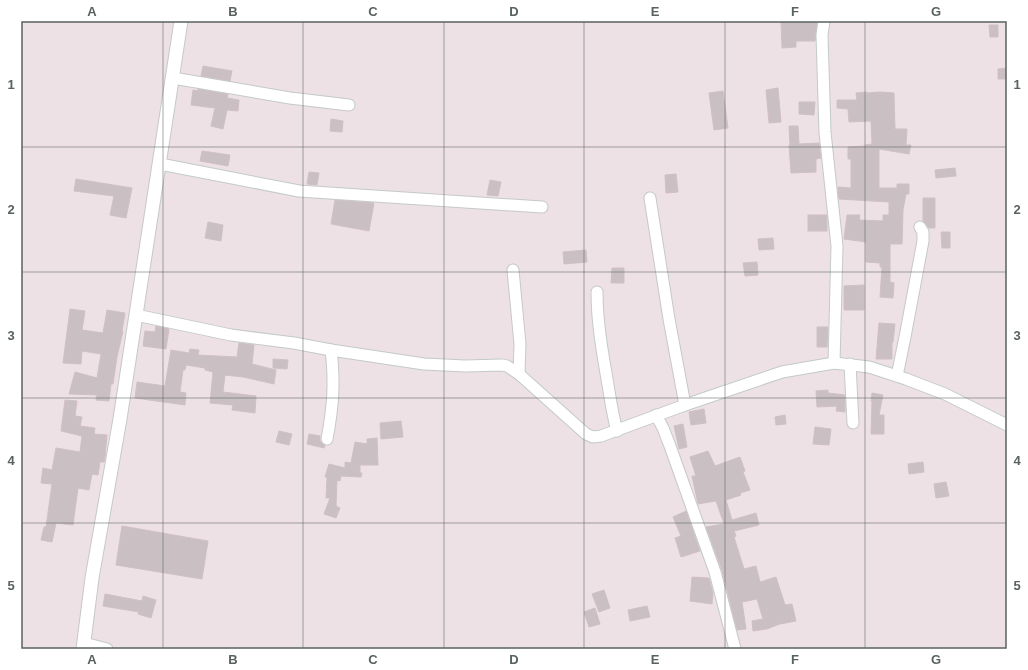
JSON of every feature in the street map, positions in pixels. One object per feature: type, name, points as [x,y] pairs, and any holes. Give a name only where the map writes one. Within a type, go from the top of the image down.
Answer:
[{"type":"street","points":[[107,649],[84,646],[92,578],[120,419],[181,21]]},
{"type":"street","points":[[824,21],[822,35],[825,132],[837,246],[834,363]]},
{"type":"street","points":[[173,78],[290,98],[349,105]]},
{"type":"street","points":[[160,164],[298,190],[542,207]]},
{"type":"street","points":[[650,198],[669,319],[685,405]]},
{"type":"street","points":[[897,376],[923,241],[923,232],[920,227]]},
{"type":"street","points":[[513,270],[520,344],[519,374]]},
{"type":"street","points":[[597,292],[597,311],[602,354],[611,408],[617,431]]},
{"type":"street","points":[[136,315],[202,330],[258,340],[294,343],[331,350],[439,365],[474,366],[489,364],[507,366],[519,374],[586,434],[593,437],[617,431],[656,415],[782,372],[834,363],[869,367],[897,376],[945,394],[1007,425]]},
{"type":"street","points":[[326,439],[334,394],[334,370],[331,350]]},
{"type":"street","points":[[850,364],[854,423]]},
{"type":"street","points":[[656,415],[668,440],[715,572],[735,649]]},
{"type":"building","points":[[781,21],[817,21],[815,41],[796,41],[796,47],[782,48]]},
{"type":"building","points":[[989,25],[998,25],[998,37],[990,37]]},
{"type":"building","points":[[203,66],[232,71],[230,81],[201,76]]},
{"type":"building","points":[[1007,68],[1007,79],[998,79],[998,69]]},
{"type":"building","points":[[778,88],[781,122],[769,123],[766,90]]},
{"type":"building","points":[[198,89],[228,94],[227,98],[239,100],[238,111],[227,110],[223,129],[211,126],[215,108],[191,105],[193,90],[198,91]]},
{"type":"building","points":[[723,91],[728,128],[714,130],[709,93]]},
{"type":"building","points":[[856,93],[894,93],[895,129],[907,129],[906,145],[911,145],[909,154],[879,149],[879,188],[897,188],[897,184],[909,184],[909,194],[906,194],[903,210],[902,244],[890,244],[890,282],[894,283],[893,298],[880,297],[882,267],[880,267],[880,263],[866,262],[866,242],[844,239],[847,215],[860,215],[859,220],[883,221],[883,215],[889,215],[889,202],[839,199],[838,187],[851,188],[851,159],[848,159],[848,147],[872,144],[871,121],[849,122],[848,109],[837,108],[837,100],[857,100]]},
{"type":"building","points":[[799,102],[815,102],[814,115],[799,114]]},
{"type":"building","points":[[331,119],[343,121],[342,132],[330,131]]},
{"type":"building","points":[[789,126],[798,126],[799,144],[819,143],[821,158],[816,159],[816,172],[791,173]]},
{"type":"building","points":[[202,151],[230,155],[228,166],[200,161]]},
{"type":"building","points":[[955,168],[956,176],[936,178],[935,170]]},
{"type":"building","points":[[309,172],[319,173],[317,185],[307,184]]},
{"type":"building","points":[[676,174],[678,192],[666,193],[665,175]]},
{"type":"building","points":[[76,179],[132,188],[126,218],[110,215],[114,196],[74,191]]},
{"type":"building","points":[[490,180],[501,182],[498,196],[487,195]]},
{"type":"building","points":[[923,198],[935,198],[935,228],[929,228],[923,221]]},
{"type":"building","points":[[335,200],[374,203],[369,231],[331,224]]},
{"type":"building","points":[[808,215],[827,215],[827,231],[808,231]]},
{"type":"building","points":[[208,222],[223,225],[221,241],[205,238]]},
{"type":"building","points":[[941,232],[950,232],[950,248],[942,248]]},
{"type":"building","points":[[773,238],[774,249],[759,250],[758,239]]},
{"type":"building","points":[[586,250],[587,262],[564,264],[563,252]]},
{"type":"building","points":[[757,262],[758,275],[745,276],[743,263]]},
{"type":"building","points":[[612,268],[624,268],[624,283],[611,283]]},
{"type":"building","points":[[864,285],[864,310],[844,310],[844,286]]},
{"type":"building","points":[[70,309],[85,311],[82,330],[103,333],[107,310],[125,313],[123,331],[113,384],[111,384],[109,401],[96,400],[97,395],[69,394],[75,372],[97,378],[101,354],[82,351],[81,364],[63,363]]},
{"type":"building","points":[[879,323],[895,324],[892,342],[892,359],[876,359]]},
{"type":"building","points":[[156,326],[169,329],[166,349],[143,346],[145,331],[155,332]]},
{"type":"building","points":[[817,327],[828,327],[827,347],[817,347]]},
{"type":"building","points":[[239,343],[254,345],[252,364],[276,370],[274,384],[243,377],[225,375],[223,392],[256,396],[255,413],[232,410],[233,405],[210,403],[213,372],[205,370],[205,368],[186,365],[185,370],[183,370],[180,392],[186,393],[185,405],[135,398],[137,382],[165,386],[171,350],[189,353],[190,349],[199,350],[198,355],[237,357]]},
{"type":"building","points":[[273,359],[288,360],[287,369],[273,368]]},
{"type":"building","points":[[828,390],[828,393],[845,395],[845,412],[836,411],[837,406],[817,407],[816,391]]},
{"type":"building","points":[[872,393],[883,395],[879,415],[884,415],[884,434],[871,434]]},
{"type":"building","points":[[65,400],[77,401],[75,416],[82,417],[80,426],[95,428],[94,434],[107,435],[105,457],[104,462],[100,462],[98,475],[92,474],[89,490],[78,488],[73,525],[56,523],[52,542],[41,540],[44,527],[46,527],[52,484],[41,483],[43,468],[52,470],[56,448],[80,452],[82,436],[61,431]]},
{"type":"building","points":[[704,409],[706,423],[691,425],[689,412]]},
{"type":"building","points":[[785,415],[786,424],[776,425],[775,417]]},
{"type":"building","points":[[401,421],[403,437],[381,439],[380,423]]},
{"type":"building","points":[[683,424],[687,447],[679,449],[674,426]]},
{"type":"building","points":[[815,427],[831,429],[829,445],[813,444]]},
{"type":"building","points":[[279,431],[292,434],[289,445],[276,442]]},
{"type":"building","points":[[309,434],[320,436],[320,441],[325,445],[324,448],[307,444]]},
{"type":"building","points":[[377,438],[378,465],[360,465],[360,473],[362,473],[361,477],[341,476],[340,481],[337,480],[336,506],[340,508],[336,518],[324,514],[330,498],[326,498],[327,477],[325,477],[329,464],[345,468],[345,462],[351,463],[355,442],[367,444],[367,439]]},
{"type":"building","points":[[708,451],[715,466],[740,457],[745,471],[743,472],[750,490],[726,500],[732,520],[756,513],[759,525],[734,531],[736,536],[734,537],[744,569],[756,566],[760,582],[776,577],[785,605],[792,604],[796,621],[780,624],[767,629],[753,631],[752,621],[763,619],[757,599],[742,602],[746,629],[737,630],[722,570],[706,527],[724,524],[716,501],[698,504],[692,476],[696,476],[690,457]]},
{"type":"building","points":[[923,462],[924,472],[909,474],[908,464]]},
{"type":"building","points":[[946,482],[949,496],[936,498],[934,484]]},
{"type":"building","points":[[686,511],[700,551],[681,557],[675,538],[681,536],[673,517]]},
{"type":"building","points":[[122,526],[208,541],[202,579],[116,565]]},
{"type":"building","points":[[692,577],[709,578],[713,593],[712,604],[690,601]]},
{"type":"building","points":[[604,590],[610,608],[599,612],[592,594]]},
{"type":"building","points":[[105,594],[142,601],[143,596],[156,600],[151,618],[138,614],[139,612],[103,606]]},
{"type":"building","points":[[647,606],[650,617],[630,621],[628,610]]},
{"type":"building","points":[[595,608],[600,624],[589,627],[584,612]]}]
